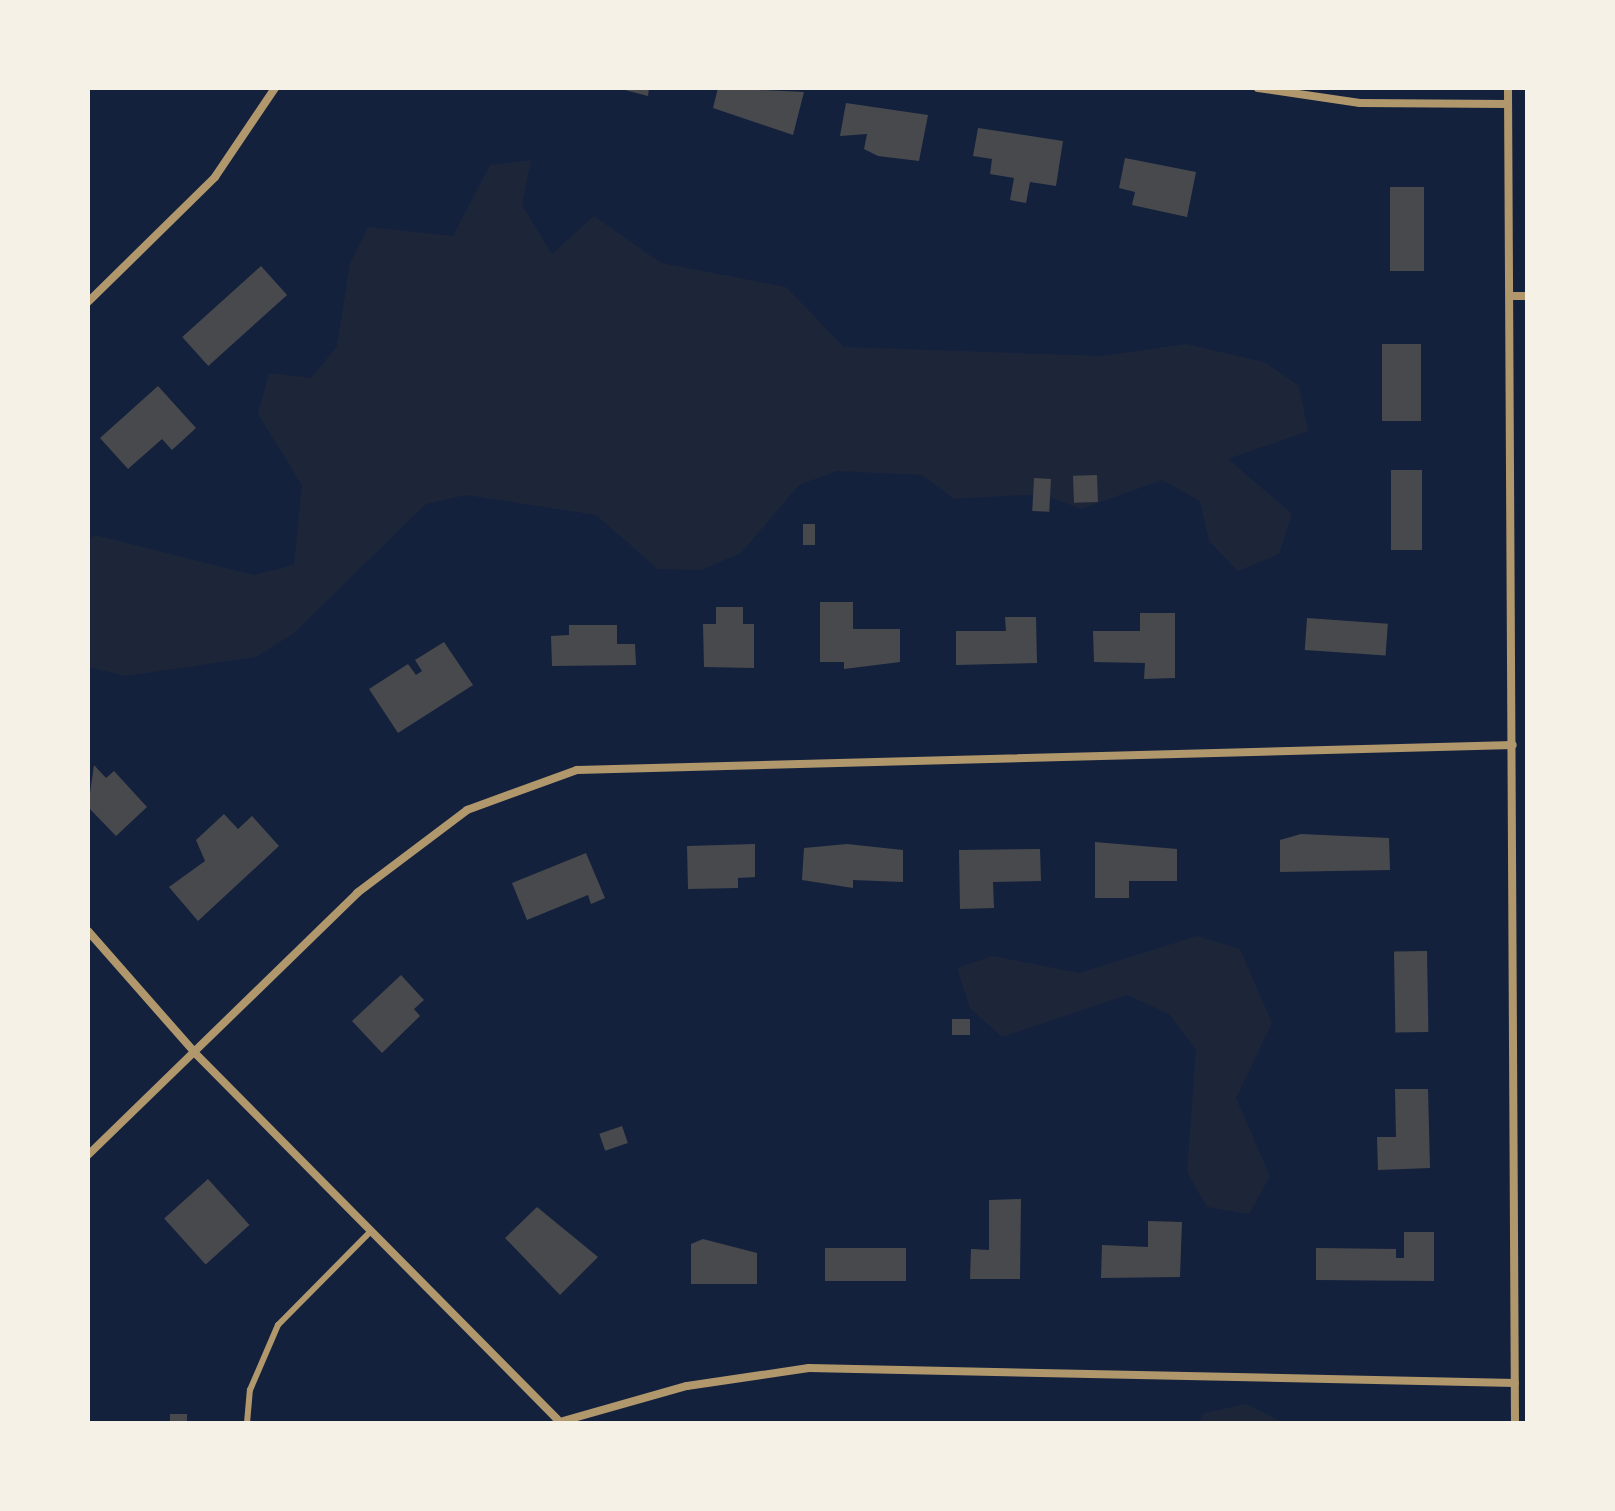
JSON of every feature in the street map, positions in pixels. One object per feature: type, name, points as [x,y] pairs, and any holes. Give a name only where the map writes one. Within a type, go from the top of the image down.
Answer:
[{"type":"street","points":[[88,302],[215,177],[275,88]]},
{"type":"street","points":[[1258,88],[1360,103],[1508,104]]},
{"type":"street","points":[[1508,88],[1515,1423]]},
{"type":"street","points":[[1510,296],[1527,296]]},
{"type":"street","points":[[88,1155],[357,893],[467,810],[577,770],[1513,745]]},
{"type":"street","points":[[88,931],[195,1053],[556,1421],[687,1386],[809,1368],[1515,1383]]},
{"type":"lane","points":[[247,1423],[250,1390],[278,1325],[371,1231]]},
{"type":"shaded area","points":[[531,160],[522,205],[552,254],[594,216],[661,263],[786,287],[844,347],[1103,356],[1186,344],[1264,362],[1299,386],[1308,431],[1228,459],[1292,514],[1279,554],[1238,571],[1209,541],[1200,501],[1162,480],[1081,509],[1042,494],[954,499],[922,475],[837,471],[799,485],[741,553],[701,570],[658,569],[596,515],[466,495],[426,504],[294,633],[256,657],[126,676],[88,667],[88,539],[95,535],[254,575],[294,565],[302,485],[258,414],[269,373],[311,378],[337,346],[350,264],[368,227],[453,236],[490,165]]},
{"type":"shaded area","points":[[1197,936],[1240,949],[1272,1023],[1236,1098],[1270,1176],[1249,1214],[1207,1207],[1187,1172],[1196,1050],[1169,1014],[1127,995],[1002,1037],[970,1008],[957,968],[993,956],[1079,973]]},
{"type":"shaded area","points":[[1246,1404],[1284,1423],[1199,1423],[1204,1413]]},
{"type":"building","points":[[617,88],[649,88],[648,96]]},
{"type":"building","points":[[718,88],[804,92],[793,135],[713,108]]},
{"type":"building","points":[[846,103],[928,115],[919,161],[878,156],[864,149],[867,134],[840,136]]},
{"type":"building","points":[[978,128],[1063,141],[1056,186],[1030,182],[1026,203],[1010,200],[1014,178],[990,174],[992,159],[973,156]]},
{"type":"building","points":[[1125,158],[1196,172],[1187,217],[1132,205],[1135,192],[1119,188]]},
{"type":"building","points":[[1390,187],[1424,187],[1424,271],[1390,271]]},
{"type":"building","points":[[261,266],[287,295],[208,366],[182,337]]},
{"type":"building","points":[[1382,344],[1421,344],[1421,421],[1382,421]]},
{"type":"building","points":[[158,386],[196,428],[172,450],[162,439],[128,469],[100,438]]},
{"type":"building","points":[[1391,470],[1422,470],[1422,550],[1391,550]]},
{"type":"building","points":[[1097,475],[1098,502],[1074,503],[1073,476]]},
{"type":"building","points":[[1034,478],[1051,479],[1049,512],[1032,511]]},
{"type":"building","points":[[803,524],[815,524],[815,545],[803,545]]},
{"type":"building","points":[[820,602],[853,602],[853,629],[900,629],[900,662],[844,669],[844,662],[820,662]]},
{"type":"building","points":[[716,607],[743,607],[743,624],[754,624],[754,668],[704,667],[703,624],[716,624]]},
{"type":"building","points":[[1140,613],[1175,613],[1175,678],[1144,679],[1145,663],[1094,662],[1093,631],[1140,631]]},
{"type":"building","points":[[1005,617],[1036,617],[1037,663],[956,665],[956,631],[1006,631]]},
{"type":"building","points":[[1307,618],[1388,624],[1386,656],[1305,650]]},
{"type":"building","points":[[569,625],[617,625],[617,644],[635,644],[636,665],[552,666],[551,636],[569,635]]},
{"type":"building","points":[[444,642],[473,685],[398,733],[369,689],[408,664],[416,675],[422,671],[415,660]]},
{"type":"building","points":[[94,765],[106,778],[114,771],[147,807],[116,836],[88,807]]},
{"type":"building","points":[[224,814],[238,829],[252,816],[279,846],[198,921],[169,887],[205,861],[196,840]]},
{"type":"building","points":[[1301,834],[1389,838],[1390,870],[1280,872],[1280,840]]},
{"type":"building","points":[[1095,842],[1177,849],[1177,881],[1129,881],[1129,898],[1095,898]]},
{"type":"building","points":[[755,844],[755,877],[738,878],[738,888],[688,889],[687,846]]},
{"type":"building","points":[[847,844],[903,850],[903,882],[853,880],[853,888],[802,880],[804,848]]},
{"type":"building","points":[[1040,849],[1041,881],[993,882],[994,908],[960,909],[959,850]]},
{"type":"building","points":[[586,853],[605,898],[591,904],[588,895],[527,920],[512,883]]},
{"type":"building","points":[[1427,951],[1428,1032],[1395,1033],[1394,952]]},
{"type":"building","points":[[401,975],[424,1000],[414,1009],[420,1016],[382,1053],[352,1021]]},
{"type":"building","points":[[952,1019],[970,1019],[970,1035],[952,1035]]},
{"type":"building","points":[[1395,1089],[1428,1089],[1430,1168],[1378,1170],[1377,1137],[1396,1137]]},
{"type":"building","points":[[622,1126],[628,1143],[605,1151],[599,1134]]},
{"type":"building","points":[[208,1179],[249,1225],[206,1265],[164,1218]]},
{"type":"building","points":[[1021,1199],[1020,1279],[970,1279],[971,1249],[989,1250],[989,1200]]},
{"type":"building","points":[[537,1207],[598,1257],[560,1295],[505,1238]]},
{"type":"building","points":[[1148,1221],[1182,1222],[1180,1277],[1101,1278],[1102,1245],[1148,1247]]},
{"type":"building","points":[[1404,1232],[1434,1232],[1434,1281],[1316,1280],[1316,1248],[1396,1249],[1396,1258],[1404,1258]]},
{"type":"building","points":[[703,1239],[757,1253],[757,1284],[691,1284],[691,1244]]},
{"type":"building","points":[[825,1248],[906,1248],[906,1281],[825,1281]]},
{"type":"building","points":[[170,1414],[187,1414],[187,1423],[170,1423]]}]
